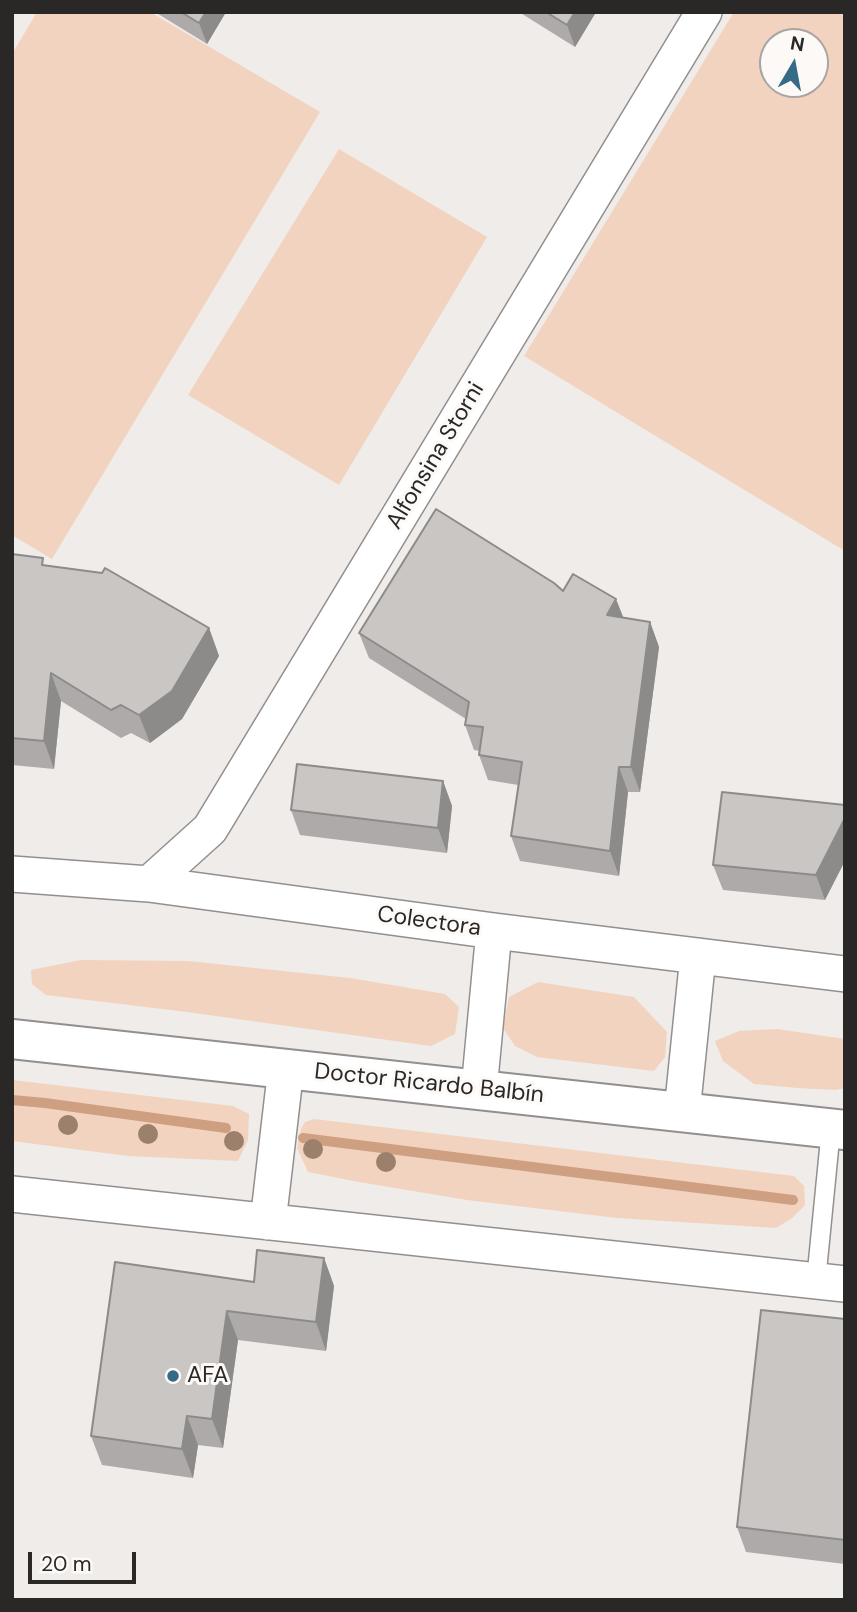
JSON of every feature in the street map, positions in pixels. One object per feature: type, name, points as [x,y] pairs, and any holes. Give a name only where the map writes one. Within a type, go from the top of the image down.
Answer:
[{"type":"main road","name":"Doctor Ricardo Balbín","points":[[12,1039],[838,1129]]},
{"type":"street","name":"Alfonsina Storni","points":[[149,884],[210,829],[704,12]]},
{"type":"street","name":"Colectora","points":[[12,874],[149,884],[494,931],[845,974]]},
{"type":"street","points":[[479,1090],[494,931]]},
{"type":"street","points":[[682,1112],[698,956]]},
{"type":"street","points":[[268,1222],[286,1068]]},
{"type":"street","points":[[12,1194],[831,1282]]},
{"type":"lane","points":[[831,1282],[838,1129]]},
{"type":"shaded area","points":[[37,12],[150,12],[320,112],[52,559],[12,535],[12,54]]},
{"type":"shaded area","points":[[734,12],[845,12],[845,551],[524,356]]},
{"type":"shaded area","points":[[339,149],[487,237],[339,485],[188,395]]},
{"type":"shaded area","points":[[81,960],[188,961],[350,978],[445,994],[459,1007],[455,1034],[431,1046],[46,995],[32,984],[31,970]]},
{"type":"shaded area","points":[[538,982],[634,997],[667,1032],[665,1057],[654,1071],[537,1057],[515,1046],[503,1028],[509,997]]},
{"type":"shaded area","points":[[777,1029],[845,1039],[845,1088],[836,1090],[754,1084],[723,1061],[715,1041],[739,1031]]},
{"type":"shaded area","points":[[12,1080],[233,1106],[249,1114],[248,1140],[238,1161],[128,1156],[12,1141]]},
{"type":"shaded area","points":[[314,1119],[794,1176],[804,1186],[805,1205],[792,1218],[776,1228],[617,1218],[467,1200],[359,1182],[308,1172],[297,1148],[305,1122]]},
{"type":"building","points":[[181,12],[206,12],[199,23]]},
{"type":"building","points":[[546,12],[575,12],[567,25]]},
{"type":"building","points":[[436,509],[563,591],[573,574],[616,599],[607,615],[650,622],[631,767],[619,767],[610,851],[511,836],[522,762],[479,755],[483,727],[465,725],[469,702],[359,633]]},
{"type":"building","points":[[12,554],[43,558],[42,565],[102,573],[105,568],[209,628],[172,691],[139,715],[121,705],[111,710],[51,673],[44,741],[12,738]]},
{"type":"building","points":[[297,764],[443,781],[438,828],[291,810]]},
{"type":"building","points":[[722,792],[845,805],[845,818],[816,875],[713,865]]},
{"type":"building","points":[[257,1250],[324,1258],[316,1322],[227,1311],[212,1419],[187,1416],[182,1449],[91,1436],[115,1262],[254,1282]]},
{"type":"building","points":[[761,1310],[845,1319],[845,1540],[737,1527]]},
{"type":"waterway","points":[[12,1100],[226,1128]]},
{"type":"waterway","points":[[303,1138],[793,1200]]},
{"type":"place","name":"AFA","points":[[173,1376]]}]
